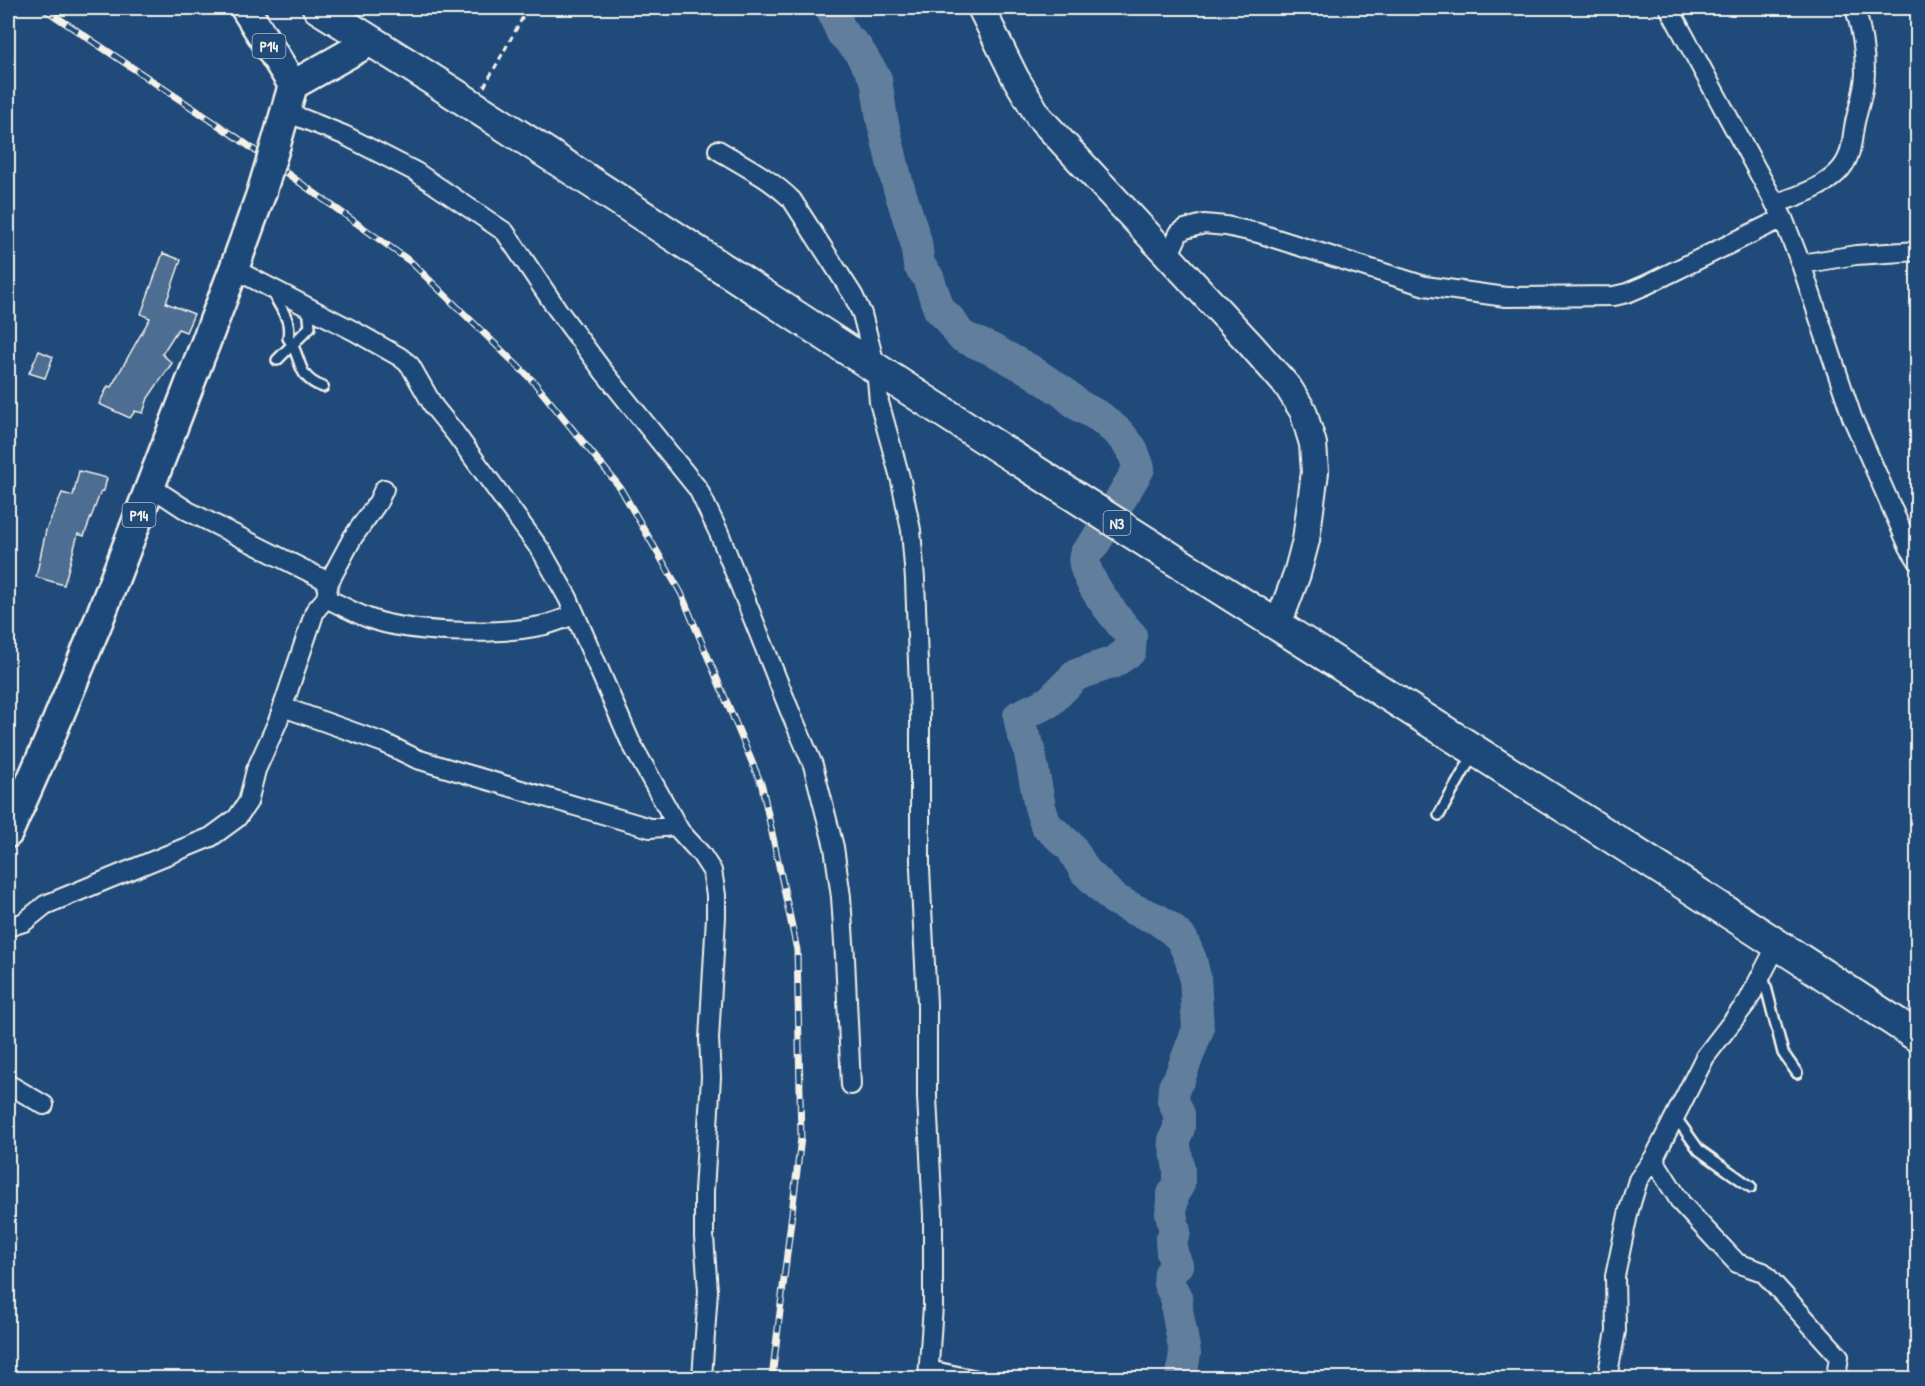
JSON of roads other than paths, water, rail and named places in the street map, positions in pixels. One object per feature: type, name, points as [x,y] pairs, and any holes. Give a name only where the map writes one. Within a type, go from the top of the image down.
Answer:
[{"type":"highway","name":"N3","points":[[318,8],[474,106],[1277,627],[1476,751],[1917,1037]]},
{"type":"main road","name":"P14","points":[[8,832],[77,674],[234,269],[261,194],[286,112],[293,85],[245,8]]},
{"type":"main road","points":[[981,8],[1015,77],[1039,117],[1288,387],[1303,411],[1313,444],[1315,472],[1306,540],[1297,574],[1277,627]]},
{"type":"main road","points":[[293,85],[371,41]]},
{"type":"street","points":[[1669,8],[1779,211],[1801,264],[1852,417],[1908,547],[1917,561]]},
{"type":"street","points":[[1168,256],[1179,233],[1204,224],[1258,233],[1425,286],[1506,297],[1614,296],[1646,285],[1779,211],[1837,173],[1848,159],[1853,143],[1854,124],[1865,73],[1863,48],[1855,8]]},
{"type":"street","points":[[286,112],[344,135],[416,172],[505,232],[557,309],[603,371],[698,489],[723,543],[813,765],[834,847],[841,897],[850,1086]]},
{"type":"street","points":[[718,150],[760,176],[792,200],[854,295],[862,314],[876,368],[879,402],[901,481],[911,530],[920,717],[920,869],[927,1003],[927,1097],[933,1215],[933,1306],[929,1372]]},
{"type":"street","points":[[1801,264],[1856,255],[1917,251]]},
{"type":"street","points":[[234,269],[400,357],[410,365],[434,407],[542,552],[575,615],[630,741],[677,826],[712,871],[716,895],[709,1039],[710,1105],[704,1191],[704,1237],[708,1291],[702,1378]]},
{"type":"street","points":[[150,486],[188,512],[327,590],[368,618],[392,625],[497,632],[541,626],[575,615]]},
{"type":"street","points":[[8,927],[24,922],[45,904],[211,837],[237,818],[248,802],[256,770],[283,707],[315,611],[353,537],[378,502],[384,489]]},
{"type":"street","points":[[283,707],[443,767],[650,828],[677,826]]},
{"type":"street","points":[[1607,1378],[1616,1331],[1615,1276],[1638,1180],[1655,1156],[1705,1057],[1748,1002],[1777,945]]},
{"type":"street","points":[[8,1084],[44,1105]]},
{"type":"street","points":[[1655,1156],[1656,1163],[1681,1203],[1737,1263],[1763,1272],[1805,1317],[1812,1328],[1829,1343],[1839,1356],[1836,1378]]},
{"type":"lane","points":[[271,288],[290,327],[288,338],[298,355],[299,366],[312,384],[323,387]]},
{"type":"lane","points":[[278,360],[310,327],[308,307]]},
{"type":"lane","points":[[1439,815],[1476,751]]},
{"type":"lane","points":[[1762,973],[1776,1034],[1783,1053],[1797,1073]]},
{"type":"lane","points":[[1674,1115],[1699,1150],[1751,1186]]},
{"type":"lane","points":[[929,1372],[988,1378]]},
{"type":"waterway","points":[[831,8],[842,33],[857,48],[876,79],[882,119],[897,182],[916,242],[919,265],[928,277],[939,309],[961,336],[1030,370],[1078,405],[1100,417],[1119,433],[1132,449],[1139,468],[1094,544],[1085,555],[1084,563],[1093,585],[1131,635],[1130,651],[1114,662],[1076,675],[1049,702],[1019,716],[1029,748],[1040,807],[1046,825],[1071,847],[1085,871],[1114,899],[1157,919],[1182,939],[1191,960],[1195,977],[1198,1029],[1174,1087],[1173,1100],[1179,1114],[1179,1128],[1174,1140],[1179,1184],[1173,1194],[1171,1213],[1175,1232],[1171,1241],[1172,1253],[1177,1265],[1170,1273],[1169,1284],[1177,1299],[1185,1353],[1181,1378]]},
{"type":"railway","points":[[43,8],[239,139],[411,262],[533,381],[619,486],[681,593],[762,786],[797,950],[801,1138],[772,1378]]}]
